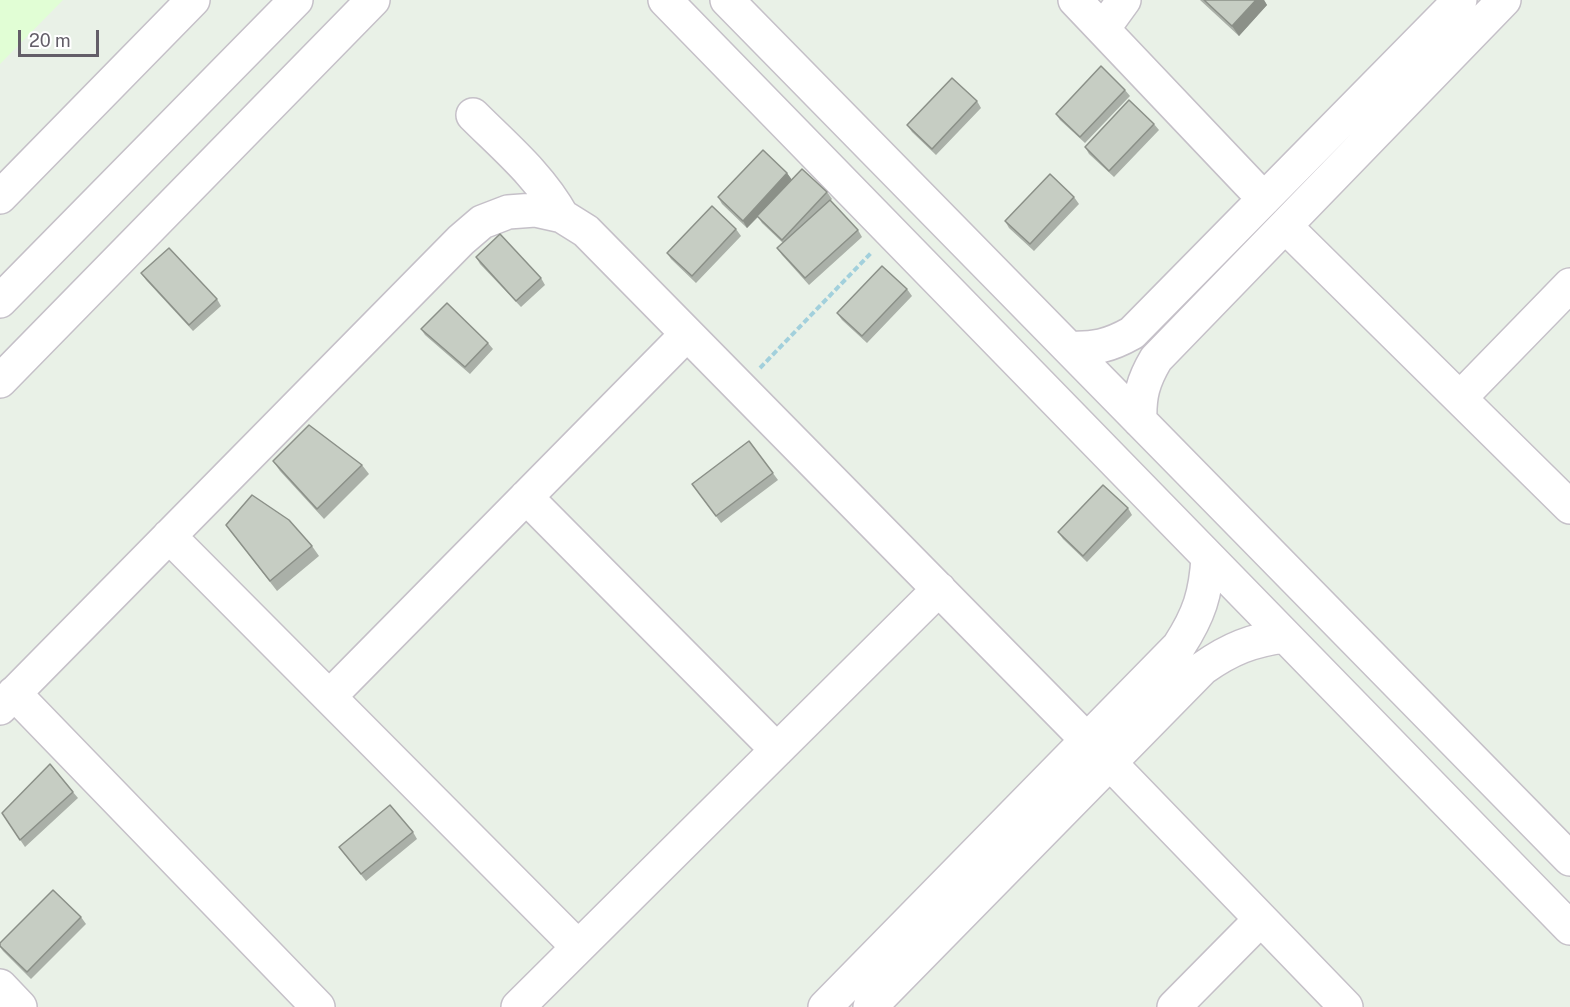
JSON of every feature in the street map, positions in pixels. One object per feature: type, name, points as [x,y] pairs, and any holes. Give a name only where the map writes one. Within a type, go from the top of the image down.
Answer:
[{"type":"street","points":[[0,197],[193,0]]},
{"type":"street","points":[[0,301],[296,0]]},
{"type":"street","points":[[0,381],[373,0]]},
{"type":"street","points":[[665,0],[1570,928]]},
{"type":"street","points":[[727,0],[1570,859]]},
{"type":"street","points":[[1075,0],[1264,199]]},
{"type":"street","points":[[1103,29],[1124,0]]},
{"type":"street","points":[[1069,348],[1101,347],[1117,342],[1132,333],[1460,0]]},
{"type":"street","points":[[1140,421],[1142,388],[1156,359],[1504,0]]},
{"type":"street","points":[[473,115],[541,183],[562,216]]},
{"type":"street","points":[[318,1007],[7,700],[461,240],[482,222],[508,212],[535,210],[562,216],[586,231],[1087,740]]},
{"type":"street","points":[[1285,226],[1570,507]]},
{"type":"street","points":[[1460,398],[1570,285]]},
{"type":"street","points":[[329,697],[687,334]]},
{"type":"street","points":[[526,497],[777,750]]},
{"type":"street","points":[[169,536],[578,948]]},
{"type":"street","points":[[825,1007],[1179,646],[1192,626],[1201,604],[1207,580],[1208,557]]},
{"type":"street","points":[[518,1007],[939,589]]},
{"type":"street","points":[[870,1007],[1203,668],[1221,655],[1242,645],[1285,636]]},
{"type":"street","points":[[1110,763],[1346,1007]]},
{"type":"street","points":[[1174,1007],[1261,919]]},
{"type":"street","points":[[0,986],[20,1007]]},
{"type":"path","points":[[741,388],[891,232]]},
{"type":"sand","points":[[0,0],[63,0],[0,64]]},
{"type":"building","points":[[1204,0],[1256,0],[1232,26]]},
{"type":"building","points":[[1101,66],[1125,90],[1080,137],[1056,114]]},
{"type":"building","points":[[952,78],[977,101],[932,149],[907,125]]},
{"type":"building","points":[[1129,100],[1154,124],[1109,171],[1085,147]]},
{"type":"building","points":[[763,150],[787,173],[743,221],[718,197]]},
{"type":"building","points":[[802,169],[827,192],[782,240],[757,216]]},
{"type":"building","points":[[1050,174],[1074,197],[1030,244],[1005,221]]},
{"type":"building","points":[[830,200],[858,230],[805,278],[777,248]]},
{"type":"building","points":[[712,206],[736,229],[692,276],[667,253]]},
{"type":"building","points":[[500,234],[541,278],[516,301],[476,257]]},
{"type":"building","points":[[169,248],[217,299],[189,325],[141,273]]},
{"type":"building","points":[[882,266],[907,289],[862,336],[837,313]]},
{"type":"building","points":[[447,303],[488,343],[465,367],[421,329]]},
{"type":"building","points":[[309,425],[362,465],[317,509],[273,461]]},
{"type":"building","points":[[749,441],[773,473],[716,516],[692,484]]},
{"type":"building","points":[[1103,485],[1128,508],[1083,556],[1058,532]]},
{"type":"building","points":[[252,495],[289,520],[312,546],[270,581],[226,525]]},
{"type":"building","points":[[50,764],[73,792],[20,840],[2,813]]},
{"type":"building","points":[[390,805],[413,832],[361,874],[339,847]]},
{"type":"building","points":[[53,890],[81,917],[27,972],[0,946],[0,943]]}]
